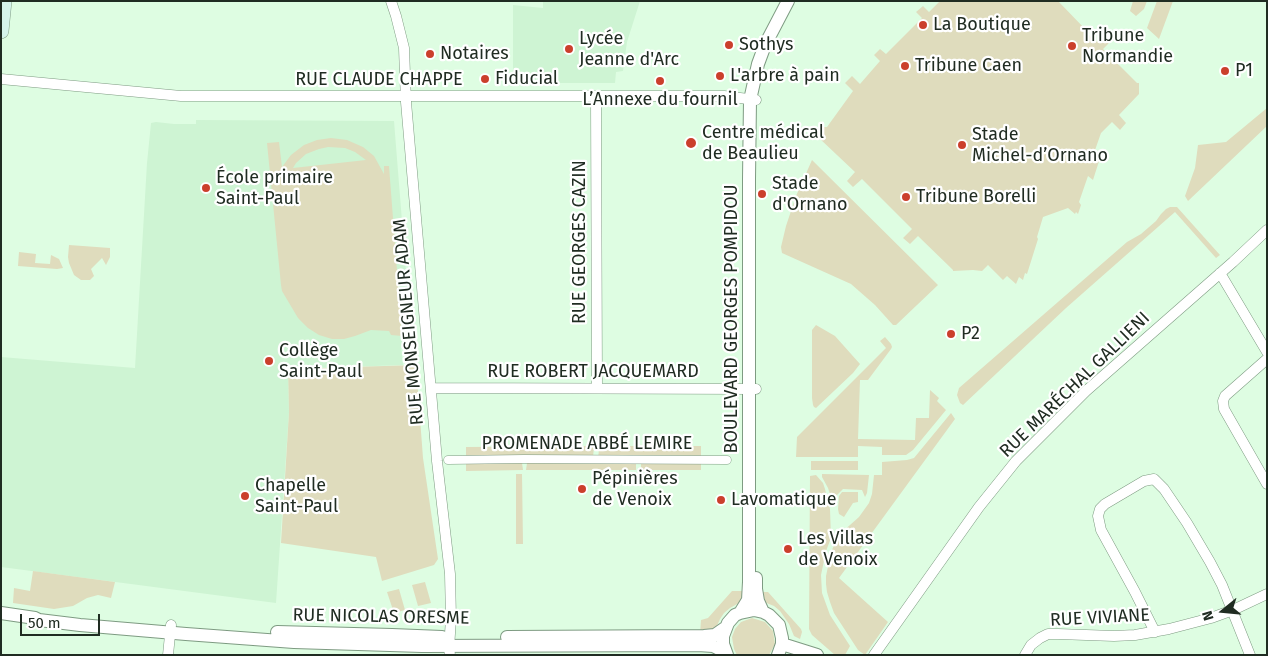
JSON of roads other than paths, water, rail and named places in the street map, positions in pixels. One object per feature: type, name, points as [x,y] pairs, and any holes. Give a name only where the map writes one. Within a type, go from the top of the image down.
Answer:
[{"type":"main road","points":[[1,30],[4,1]]},
{"type":"street","name":"RUE MONSEIGNEUR ADAM","points":[[391,1],[404,48],[406,97],[437,461],[450,574],[450,645]]},
{"type":"street","name":"BOULEVARD GEORGES POMPIDOU","points":[[764,612],[758,600],[756,589],[749,154],[758,64],[765,45],[788,1]]},
{"type":"street","name":"BOULEVARD GEORGES POMPIDOU","points":[[753,100],[766,60],[796,1]]},
{"type":"street","name":"RUE CLAUDE CHAPPE","points":[[1,79],[182,96],[729,96],[753,100]]},
{"type":"street","name":"RUE GEORGES CAZIN","points":[[596,96],[597,388]]},
{"type":"street","name":"RUE MARÉCHAL GALLIENI","points":[[874,655],[979,507],[1016,462],[1086,391],[1267,230]]},
{"type":"street","points":[[1220,273],[1267,352]]},
{"type":"street","points":[[1267,359],[1225,396],[1223,401],[1224,409],[1267,484]]},
{"type":"street","name":"RUE ROBERT JACQUEMARD","points":[[431,388],[753,389]]},
{"type":"street","name":"BOULEVARD GEORGES POMPIDOU","points":[[740,613],[748,600],[749,589],[753,389]]},
{"type":"street","name":"PROMENADE ABBÉ LEMIRE","points":[[448,460],[727,460]]},
{"type":"street","points":[[1155,632],[1101,530],[1098,516],[1100,509],[1105,504],[1144,481],[1154,479],[1164,489],[1199,543],[1222,585],[1250,655]]},
{"type":"street","name":"RUE VIVIANE","points":[[1026,655],[1031,645],[1048,634],[1114,636],[1155,632],[1204,620],[1233,610],[1267,594]]},
{"type":"street","points":[[726,653],[723,644],[725,628],[731,619],[749,610],[764,612],[778,625],[782,638],[780,650],[817,655]]},
{"type":"street","name":"RUE NICOLAS ORESME","points":[[1,613],[35,618],[41,614],[170,629],[259,632],[450,645],[698,645],[713,646],[726,653]]},
{"type":"street","name":"RUE NICOLAS ORESME","points":[[450,645],[704,636],[715,634],[725,628]]},
{"type":"street","points":[[168,655],[170,629]]},
{"type":"place","name":"La Boutique","points":[[923,25]]},
{"type":"place","name":"Sothys","points":[[729,45]]},
{"type":"place","name":"Tribune Normandie","points":[[1072,46]]},
{"type":"place","name":"Lycée Jeanne d'Arc","points":[[569,49]]},
{"type":"place","name":"Notaires","points":[[430,54]]},
{"type":"place","name":"Tribune Caen","points":[[905,66]]},
{"type":"place","name":"P1","points":[[1225,71]]},
{"type":"place","name":"L'arbre à pain","points":[[720,76]]},
{"type":"place","name":"Fiducial","points":[[485,79]]},
{"type":"place","name":"L’Annexe du fournil","points":[[660,81]]},
{"type":"place","name":"Centre médical de Beaulieu","points":[[691,143]]},
{"type":"place","name":"Stade Michel-d’Ornano","points":[[962,145]]},
{"type":"place","name":"École primaire Saint-Paul","points":[[206,188]]},
{"type":"place","name":"Stade d'Ornano","points":[[762,194]]},
{"type":"place","name":"Tribune Borelli","points":[[906,197]]},
{"type":"place","name":"P2","points":[[951,334]]},
{"type":"place","name":"Collège Saint-Paul","points":[[269,361]]},
{"type":"place","name":"Pépinières de Venoix","points":[[582,489]]},
{"type":"place","name":"Chapelle Saint-Paul","points":[[245,496]]},
{"type":"place","name":"Lavomatique","points":[[721,500]]},
{"type":"place","name":"Les Villas de Venoix","points":[[788,549]]}]
